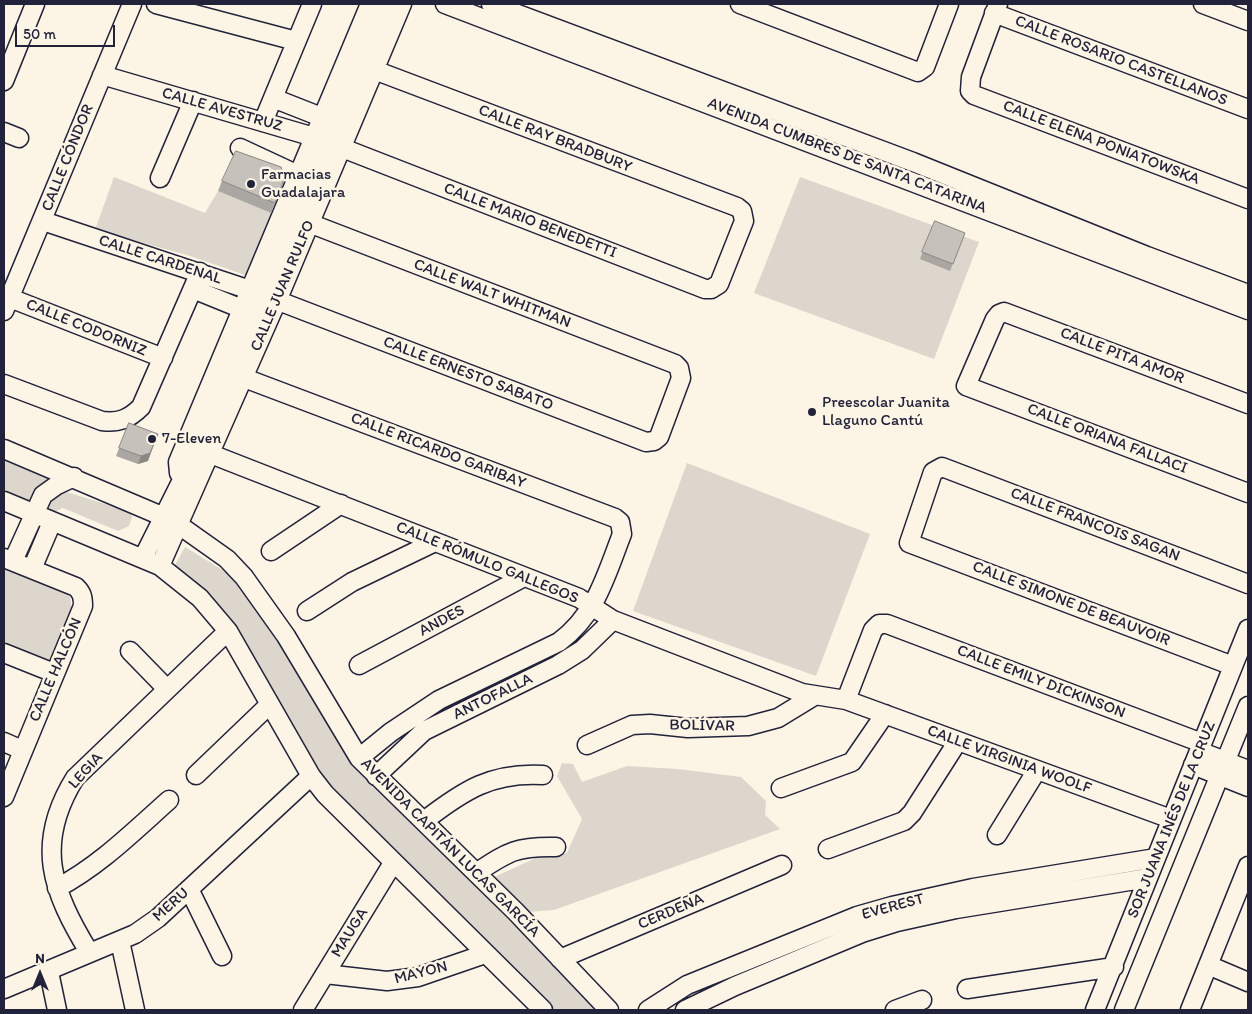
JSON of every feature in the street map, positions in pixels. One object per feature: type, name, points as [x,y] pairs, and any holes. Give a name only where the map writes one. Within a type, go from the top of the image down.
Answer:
[{"type":"street","points":[[4,81],[35,4]]},
{"type":"street","name":"CALLE CÓNDOR","points":[[7,304],[132,4]]},
{"type":"street","points":[[156,4],[296,41]]},
{"type":"street","points":[[262,122],[312,4]]},
{"type":"street","name":"CALLE JUAN RULFO","points":[[160,566],[172,521],[205,452],[237,375],[255,314],[263,296],[298,175],[327,143],[336,123],[370,4]]},
{"type":"street","name":"CALLE JUAN RULFO","points":[[367,68],[388,4]]},
{"type":"street","name":"CALLE JUAN RULFO","points":[[189,484],[179,473],[178,462],[302,221],[327,143],[336,123],[402,4]]},
{"type":"street","name":"AVENIDA CUMBRES DE SANTA CATARINA","points":[[445,4],[1248,310]]},
{"type":"street","name":"AVENIDA CUMBRES DE SANTA CATARINA","points":[[491,4],[920,165],[1248,294]]},
{"type":"street","points":[[740,4],[918,72],[925,67],[949,4]]},
{"type":"street","points":[[1202,4],[1248,21]]},
{"type":"street","name":"CALLE ELENA PONIATOWSKA","points":[[996,9],[971,76],[970,91],[974,95],[1248,198]]},
{"type":"street","name":"CALLE ROSARIO CASTELLANOS","points":[[996,9],[1248,109]]},
{"type":"street","name":"CALLE RAY BRADBURY","points":[[367,68],[737,207],[742,212],[744,221],[719,284]]},
{"type":"street","name":"CALLE AVESTRUZ","points":[[102,75],[327,143]]},
{"type":"street","name":"CALLE AVESTRUZ","points":[[273,98],[336,123]]},
{"type":"street","points":[[160,178],[193,101]]},
{"type":"street","name":"CALLE MARIO BENEDETTI","points":[[327,143],[704,289],[711,289],[719,284]]},
{"type":"street","points":[[240,148],[298,175]]},
{"type":"street","points":[[913,182],[920,165]]},
{"type":"street","name":"CALLE CARDENAL","points":[[43,221],[200,272],[263,296]]},
{"type":"street","name":"CALLE WALT WHITMAN","points":[[302,221],[675,364],[679,368],[680,378],[659,438]]},
{"type":"street","points":[[4,384],[102,421],[113,422],[132,416],[141,406],[200,272]]},
{"type":"street","name":"CALLE CARDENAL","points":[[193,289],[255,314]]},
{"type":"street","name":"CALLE ERNESTO SABATO","points":[[263,296],[646,442],[654,442],[659,438]]},
{"type":"street","name":"CALLE CODORNIZ","points":[[7,304],[163,358]]},
{"type":"street","name":"CALLE PITA AMOR","points":[[966,386],[996,316],[1004,312],[1248,404]]},
{"type":"street","name":"CALLE RICARDO GARIBAY","points":[[237,375],[615,518],[620,522],[622,534]]},
{"type":"street","name":"CALLE ORIANA FALLACI","points":[[966,386],[1248,493]]},
{"type":"street","name":"AVENIDA CAPITÁN LUCAS GARCÍA","points":[[4,449],[172,521],[227,558],[244,577],[286,636],[359,758],[476,873],[609,1010]]},
{"type":"street","name":"CALLE RÓMULO GALLEGOS","points":[[205,452],[579,598],[613,620],[814,696],[846,700]]},
{"type":"street","name":"CALLE FRANCOIS SAGAN","points":[[909,543],[933,472],[942,467],[1248,584]]},
{"type":"street","name":"CALLE HALCÓN","points":[[4,797],[82,606],[83,598],[81,592],[76,587],[8,559],[43,495],[56,485],[74,478]]},
{"type":"street","points":[[4,501],[160,566],[200,598],[228,631],[268,705],[311,776],[393,863],[543,1010]]},
{"type":"street","points":[[271,551],[341,504]]},
{"type":"street","name":"CALLE JUAN RULFO","points":[[143,558],[172,521]]},
{"type":"street","points":[[32,569],[52,522]]},
{"type":"street","name":"ANTOFALLA","points":[[359,758],[391,732],[439,700],[559,642],[573,632],[593,608],[622,534]]},
{"type":"street","points":[[307,611],[352,582],[436,542]]},
{"type":"street","name":"CALLE SIMONE DE BEAUVOIR","points":[[909,543],[1233,666]]},
{"type":"street","name":"ANDES","points":[[359,665],[524,577]]},
{"type":"street","name":"ANTOFALLA","points":[[376,776],[424,731],[558,666],[582,650],[613,620]]},
{"type":"street","name":"CALLE EMILY DICKINSON","points":[[846,700],[874,630],[879,624],[887,624],[1198,753],[1223,768]]},
{"type":"street","name":"SOR JUANA INÉS DE LA CRUZ","points":[[1095,1010],[1114,967],[1171,819],[1248,629]]},
{"type":"street","name":"LEGIA","points":[[89,952],[74,927],[56,888],[52,872],[52,838],[56,820],[68,790],[75,778],[228,631]]},
{"type":"street","points":[[130,651],[167,689]]},
{"type":"street","points":[[4,652],[54,673]]},
{"type":"street","name":"BOLÍVAR","points":[[587,745],[632,725],[650,724],[688,728],[748,726],[778,718],[814,696]]},
{"type":"street","name":"CALLE VIRGINIA WOOLF","points":[[846,700],[1171,819]]},
{"type":"street","points":[[196,775],[268,705]]},
{"type":"street","name":"SOR JUANA INÉS DE LA CRUZ","points":[[1124,1010],[1248,706]]},
{"type":"street","points":[[781,788],[852,762],[884,714]]},
{"type":"street","points":[[828,849],[904,821],[912,814],[958,741]]},
{"type":"street","points":[[4,742],[22,750]]},
{"type":"street","points":[[1223,768],[1248,770]]},
{"type":"street","points":[[1223,768],[1248,787]]},
{"type":"street","points":[[997,835],[1037,770]]},
{"type":"street","points":[[424,821],[470,788],[494,778],[522,774],[543,775]]},
{"type":"street","name":"MERU","points":[[4,989],[49,972],[89,952],[135,934],[158,918],[311,776]]},
{"type":"street","points":[[56,888],[98,862],[169,800]]},
{"type":"street","points":[[476,873],[503,855],[518,848],[556,847]]},
{"type":"street","name":"EVEREST","points":[[648,1010],[687,985],[857,916],[892,906],[973,888],[1156,858]]},
{"type":"street","name":"MAUGA","points":[[305,1006],[393,863]]},
{"type":"street","name":"CERDEÑA","points":[[560,959],[782,864]]},
{"type":"street","points":[[1190,1010],[1246,876]]},
{"type":"street","name":"EVEREST","points":[[685,1010],[735,986],[862,934],[897,922],[956,909],[1148,878]]},
{"type":"street","points":[[189,889],[222,956]]},
{"type":"street","points":[[120,941],[135,1010]]},
{"type":"street","name":"MAYON","points":[[325,974],[387,981],[418,977],[485,954]]},
{"type":"street","points":[[1208,965],[1248,982]]},
{"type":"street","points":[[967,989],[1114,967]]},
{"type":"street","points":[[49,972],[58,1010]]},
{"type":"street","points":[[895,1010],[922,1000]]},
{"type":"shaded area","points":[[114,177],[205,213],[218,191],[274,214],[248,276],[187,255],[95,230]]},
{"type":"shaded area","points":[[800,177],[979,242],[934,359],[754,293]]},
{"type":"shaded area","points":[[4,457],[54,478],[37,489],[30,503],[4,492]]},
{"type":"shaded area","points":[[687,463],[870,534],[816,676],[633,611]]},
{"type":"shaded area","points":[[63,491],[109,505],[117,503],[129,508],[132,517],[129,526],[118,531],[63,508],[54,512],[46,505]]},
{"type":"shaded area","points":[[185,547],[234,577],[286,654],[353,763],[598,1010],[551,1010],[324,781],[260,673],[174,567]]},
{"type":"shaded area","points":[[4,568],[62,591],[70,597],[72,611],[49,663],[4,645]]},
{"type":"shaded area","points":[[562,763],[573,764],[582,782],[627,766],[678,769],[741,777],[766,801],[765,815],[780,829],[554,910],[527,912],[492,878],[538,857],[567,853],[582,819],[557,776]]},
{"type":"building","name":"Farmacias Guadalajara","points":[[236,151],[281,167],[285,177],[275,203],[222,181]]},
{"type":"building","points":[[935,221],[965,233],[953,264],[922,252]]},
{"type":"building","points":[[129,423],[158,434],[150,453],[141,456],[119,448]]},
{"type":"place","name":"Farmacias Guadalajara","points":[[251,184]]},
{"type":"place","name":"Preescolar Juanita Llaguno Cantú","points":[[812,412]]},
{"type":"place","name":"7-Eleven","points":[[152,439]]}]
